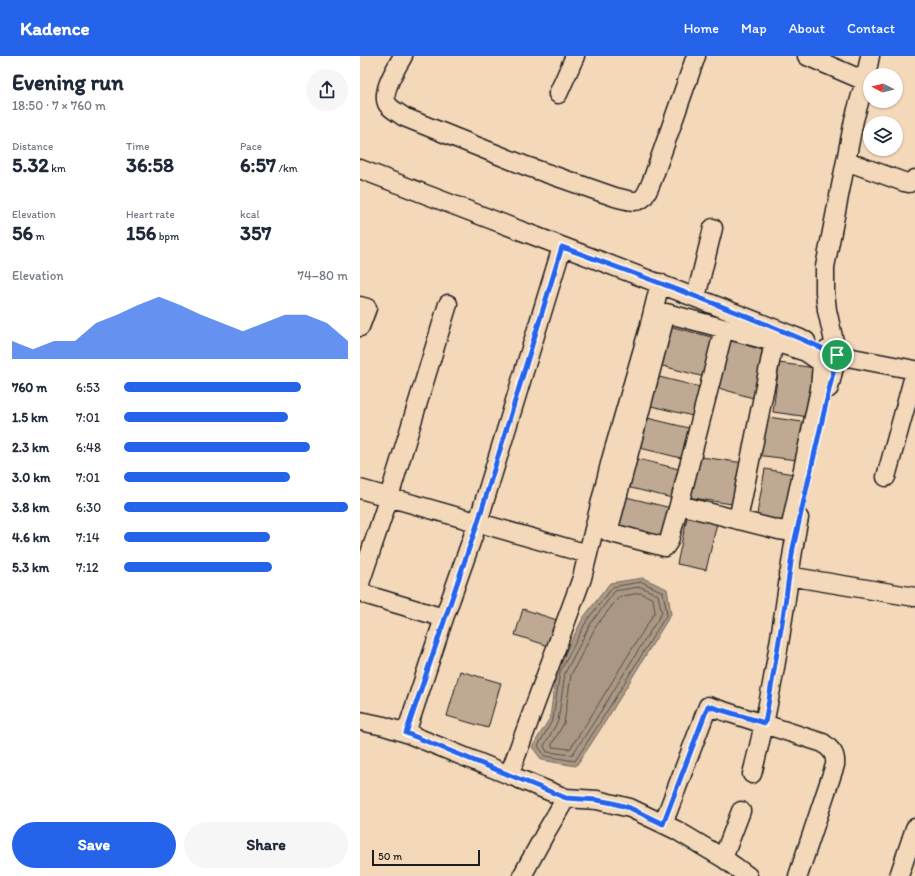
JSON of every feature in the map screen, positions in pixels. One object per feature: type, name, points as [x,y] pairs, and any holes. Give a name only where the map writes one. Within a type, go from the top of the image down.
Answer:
[{"type":"street","points":[[403,56],[387,87],[385,98],[388,105],[404,117],[526,166],[615,197],[629,201],[638,201],[647,194],[696,56]]},
{"type":"street","points":[[558,94],[575,56]]},
{"type":"street","points":[[807,56],[863,80]]},
{"type":"street","points":[[868,68],[870,56]]},
{"type":"street","points":[[752,774],[765,723],[784,611],[788,576],[799,517],[837,355],[827,310],[825,267],[854,120],[863,88]]},
{"type":"street","points":[[846,161],[904,182],[909,183],[915,179]]},
{"type":"street","points":[[360,169],[696,297],[806,346],[837,355],[915,371],[886,477]]},
{"type":"street","points":[[696,297],[713,228]]},
{"type":"street","points":[[406,733],[478,522],[562,247]]},
{"type":"street","points":[[509,775],[576,598],[660,283]]},
{"type":"street","points":[[360,583],[389,497],[448,304]]},
{"type":"street","points":[[360,306],[367,308],[360,327]]},
{"type":"street","points":[[679,505],[779,530],[790,530],[820,389],[822,363],[806,346],[774,342],[666,313],[608,532],[665,548],[669,542],[724,329]]},
{"type":"street","points":[[738,520],[774,342]]},
{"type":"street","points":[[360,488],[588,554]]},
{"type":"street","points":[[788,576],[915,598]]},
{"type":"street","points":[[360,586],[360,589],[367,595],[444,618]]},
{"type":"street","points":[[663,824],[708,706],[765,723],[823,743],[831,749],[836,757],[835,765],[798,876]]},
{"type":"street","points":[[360,721],[384,726],[406,733],[566,798],[597,800],[630,808],[663,824],[723,858],[748,876]]},
{"type":"street","points":[[522,876],[566,798]]},
{"type":"street","points":[[723,858],[741,811]]},
{"type":"street","points":[[899,876],[915,828]]},
{"type":"water","points":[[643,578],[667,589],[671,614],[613,710],[576,766],[542,760],[532,747],[550,718],[556,671],[583,618],[610,583]]},
{"type":"building","points":[[669,326],[719,339],[708,378],[659,365]]},
{"type":"building","points":[[729,340],[766,351],[753,398],[715,387]]},
{"type":"building","points":[[779,363],[816,368],[809,417],[773,412]]},
{"type":"building","points":[[655,376],[704,388],[697,417],[647,405]]},
{"type":"building","points":[[761,416],[809,423],[805,461],[756,455]]},
{"type":"building","points":[[643,417],[693,429],[685,459],[636,447]]},
{"type":"building","points":[[694,456],[744,463],[738,505],[687,497]]},
{"type":"building","points":[[634,458],[683,470],[676,499],[627,487]]},
{"type":"building","points":[[765,469],[793,474],[785,525],[756,520]]},
{"type":"building","points":[[622,496],[671,508],[664,538],[615,525]]},
{"type":"building","points":[[688,513],[718,519],[706,570],[677,564]]},
{"type":"building","points":[[523,609],[557,620],[549,646],[515,635]]},
{"type":"building","points":[[460,671],[501,683],[488,728],[447,716]]},
{"type":"route","points":[[562,247],[660,283],[806,341],[837,355],[793,548],[765,723],[708,706],[663,824],[642,813],[613,803],[597,800],[566,798],[406,733],[478,522],[562,247]]}]
